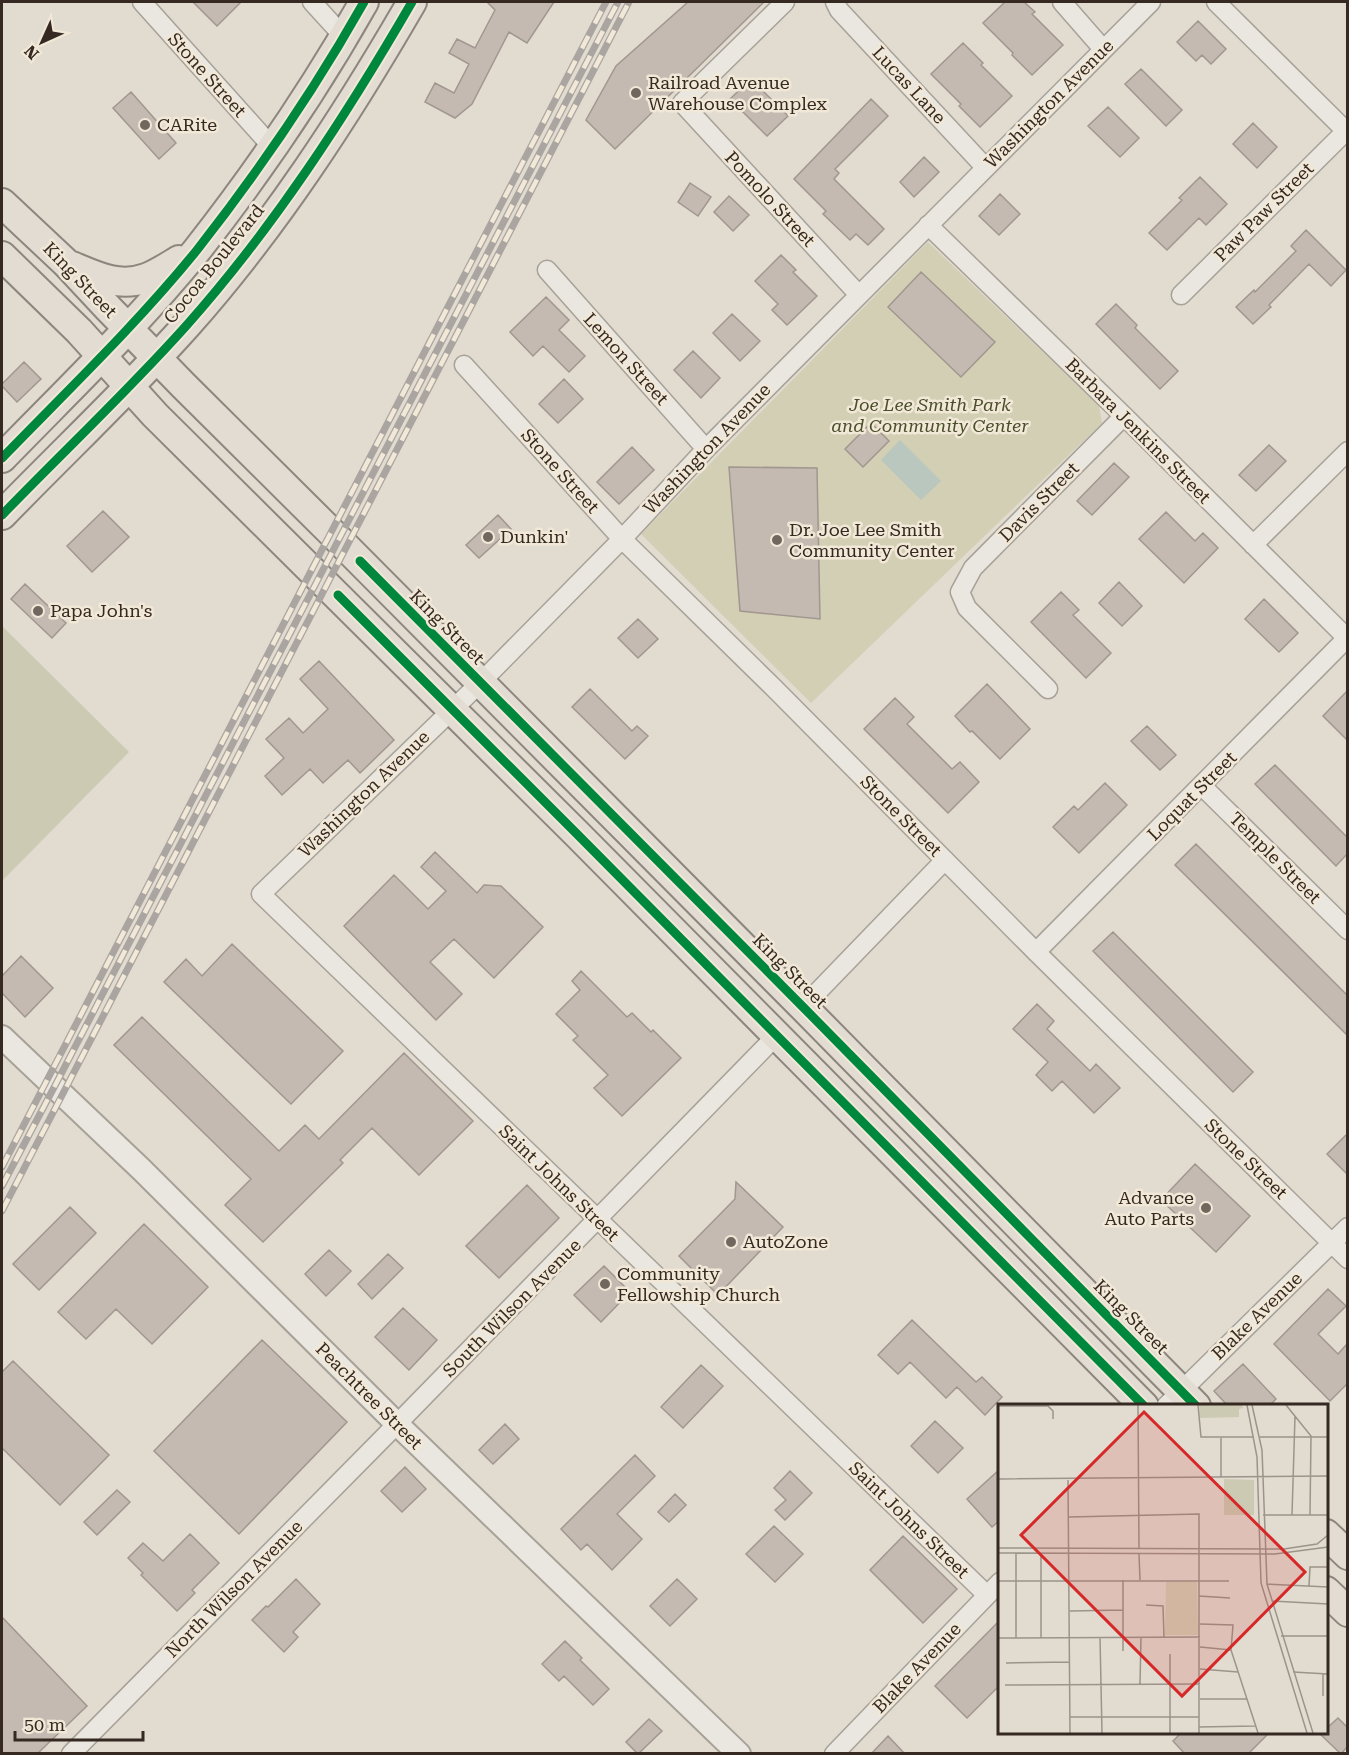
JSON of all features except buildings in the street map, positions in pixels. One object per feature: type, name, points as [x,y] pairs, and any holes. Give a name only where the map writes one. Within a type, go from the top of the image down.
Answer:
[{"type":"main road","name":"Cocoa Boulevard","points":[[2,458],[128,329],[197,249],[273,148],[308,96],[364,2]]},
{"type":"main road","name":"Cocoa Boulevard","points":[[2,515],[156,358],[227,277],[302,180],[373,69],[412,2]]},
{"type":"main road","name":"King Street","points":[[2,203],[66,263],[156,358],[804,1008],[962,1169],[1181,1400]]},
{"type":"main road","points":[[66,263],[106,280],[127,283],[147,278],[197,249]]},
{"type":"main road","name":"King Street","points":[[2,256],[79,331],[155,415],[630,887],[1142,1404]]},
{"type":"main road","points":[[630,887],[657,904],[693,932],[761,992],[778,1002],[804,1008]]},
{"type":"main road","points":[[776,1036],[789,1034],[802,1038],[823,1054],[911,1137],[962,1169]]},
{"type":"main road","points":[[1328,1593],[1347,1612]]},
{"type":"street","name":"Stone Street","points":[[142,2],[273,148]]},
{"type":"street","points":[[312,2],[344,37]]},
{"type":"street","name":"Pomolo Street","points":[[785,2],[681,103],[859,295]]},
{"type":"street","name":"Lucas Lane","points":[[835,2],[839,10],[985,168]]},
{"type":"street","points":[[1062,2],[1103,49]]},
{"type":"street","name":"Washington Avenue","points":[[261,894],[480,683],[622,539],[706,449],[1151,2]]},
{"type":"street","points":[[1216,2],[1347,131]]},
{"type":"street","name":"Paw Paw Street","points":[[1181,295],[1347,131]]},
{"type":"street","name":"Barbara Jenkins Street","points":[[928,225],[1347,638]]},
{"type":"street","name":"Lemon Street","points":[[547,270],[706,449]]},
{"type":"street","name":"Stone Street","points":[[465,365],[622,539],[1347,1259]]},
{"type":"street","name":"Davis Street","points":[[1048,689],[968,608],[960,592],[973,568],[1124,416]]},
{"type":"street","points":[[1252,545],[1347,451]]},
{"type":"street","name":"Loquat Street","points":[[1036,952],[1347,638]]},
{"type":"street","name":"Temple Street","points":[[1202,786],[1347,930]]},
{"type":"street","points":[[804,1008],[945,860]]},
{"type":"street","name":"Saint Johns Street","points":[[261,894],[597,1220],[993,1589]]},
{"type":"street","name":"South Wilson Avenue","points":[[397,1424],[776,1036]]},
{"type":"street","name":"Peachtree Street","points":[[2,1037],[141,1170],[397,1424],[739,1754]]},
{"type":"street","name":"Blake Avenue","points":[[1181,1400],[1347,1227]]},
{"type":"street","name":"North Wilson Avenue","points":[[71,1754],[397,1424]]},
{"type":"street","name":"Blake Avenue","points":[[834,1754],[993,1589]]},
{"type":"green space","name":"Joe Lee Smith Park and Community Center","points":[[928,242],[1099,406],[1102,423],[811,703],[641,534]]},
{"type":"shaded area","points":[[900,440],[941,481],[921,500],[881,460]]},
{"type":"shaded area","points":[[2,626],[129,752],[2,881]]},
{"type":"railway","points":[[2,1167],[606,2]]},
{"type":"railway","points":[[2,1186],[618,2]]},
{"type":"railway","points":[[2,1211],[629,2]]},
{"type":"cycle path","points":[[2,458],[126,330],[197,250],[285,129],[364,2]]},
{"type":"cycle path","points":[[2,515],[141,375],[186,326],[249,250],[335,129],[412,2]]},
{"type":"cycle path","points":[[360,561],[1194,1404]]},
{"type":"cycle path","points":[[338,595],[1142,1404]]},
{"type":"place","name":"Railroad Avenue Warehouse Complex","points":[[636,93]]},
{"type":"place","name":"CARite","points":[[145,125]]},
{"type":"place","name":"Dunkin'","points":[[488,537]]},
{"type":"place","name":"Dr. Joe Lee Smith Community Center","points":[[777,540]]},
{"type":"place","name":"Papa John's","points":[[38,611]]},
{"type":"place","name":"Advance Auto Parts","points":[[1206,1208]]},
{"type":"place","name":"AutoZone","points":[[731,1242]]},
{"type":"place","name":"Community Fellowship Church","points":[[605,1284]]}]
